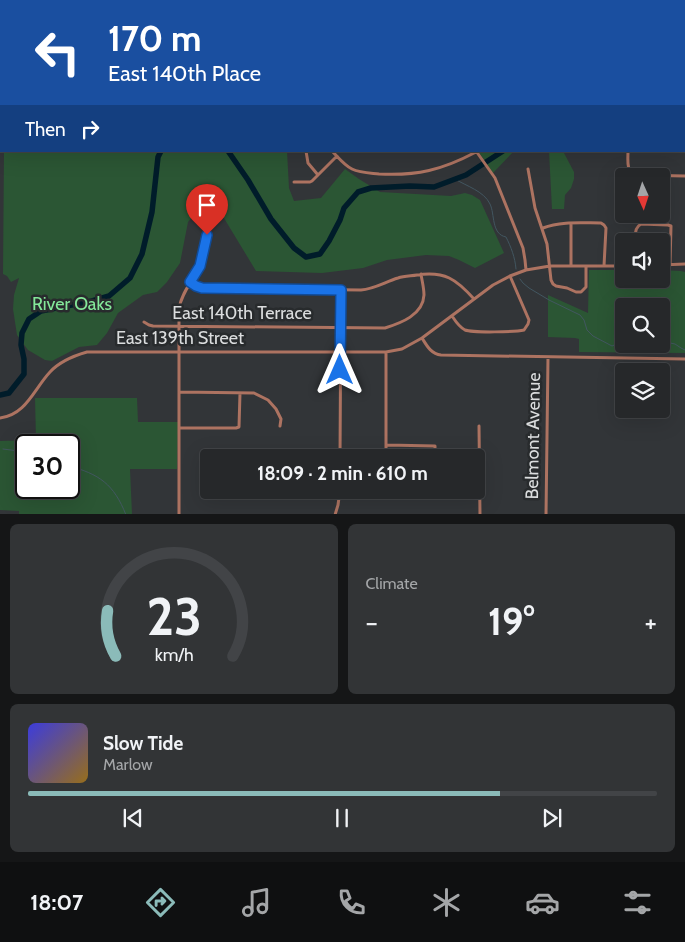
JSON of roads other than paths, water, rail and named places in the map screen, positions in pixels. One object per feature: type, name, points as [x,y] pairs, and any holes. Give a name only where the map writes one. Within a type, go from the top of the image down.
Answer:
[{"type":"street","points":[[306,152],[308,163],[318,175]]},
{"type":"street","points":[[333,152],[352,169],[362,172],[396,174],[414,174],[437,169],[476,152],[495,178],[522,248],[526,260],[526,270]]},
{"type":"street","points":[[628,152],[628,168],[631,173],[636,175],[685,176]]},
{"type":"street","points":[[294,182],[310,182],[337,156]]},
{"type":"street","points":[[528,169],[536,208],[547,244],[553,284],[578,292],[583,290],[586,287],[586,266]]},
{"type":"street","points":[[571,223],[571,266]]},
{"type":"street","points":[[543,228],[556,224],[603,224],[606,228],[604,266]]},
{"type":"street","points":[[636,233],[639,225],[669,225],[671,228],[670,265],[685,264]]},
{"type":"street","points":[[179,514],[179,326],[181,300],[200,266],[207,235]]},
{"type":"street","name":"East 139th Street","points":[[0,418],[5,418],[17,412],[30,400],[50,372],[62,362],[87,352],[386,352],[402,349],[422,338],[493,285],[510,276],[526,270],[550,266],[615,266]]},
{"type":"street","points":[[190,282],[202,288],[366,290],[399,278],[421,274],[435,274],[450,278],[474,299]]},
{"type":"street","name":"East 140th Terrace","points":[[144,322],[153,326],[385,328],[407,320],[417,311],[423,301],[424,294],[421,274]]},
{"type":"street","points":[[452,316],[460,327],[469,331],[516,332],[524,330],[529,320],[510,276]]},
{"type":"street","points":[[340,449],[341,290]]},
{"type":"street","points":[[422,338],[436,355],[685,359]]},
{"type":"street","points":[[386,352],[386,449]]},
{"type":"street","name":"Belmont Avenue","points":[[546,514],[548,357]]},
{"type":"street","points":[[179,392],[254,393],[268,400],[276,409],[281,419],[280,426]]},
{"type":"street","points":[[179,428],[239,427],[240,393]]},
{"type":"street","points":[[479,426],[479,449]]},
{"type":"street","points":[[386,445],[435,446],[435,449]]},
{"type":"street","points":[[335,514],[339,499]]},
{"type":"street","points":[[479,499],[480,514]]},
{"type":"waterway","points":[[0,395],[9,393],[24,374],[24,359],[21,345],[22,333],[29,319],[41,311],[109,296],[130,278],[142,254],[152,212],[158,157],[160,152]]},
{"type":"waterway","points":[[229,152],[271,219],[294,248],[306,257],[320,254],[340,220],[344,208],[358,192],[371,188],[434,187],[466,175],[501,152]]},
{"type":"waterway","points":[[455,179],[479,192],[487,199],[492,208],[496,228],[501,235],[506,237],[510,245],[516,269]]},
{"type":"waterway","points":[[520,279],[529,288],[580,315],[584,320],[587,330],[593,336],[612,346],[615,345]]},
{"type":"waterway","points":[[670,343],[685,350]]},
{"type":"waterway","points":[[3,449],[15,451]]},
{"type":"waterway","points":[[80,469],[97,477],[111,488],[126,514]]},
{"type":"park label","name":"River Oaks","points":[[72,304]]}]
